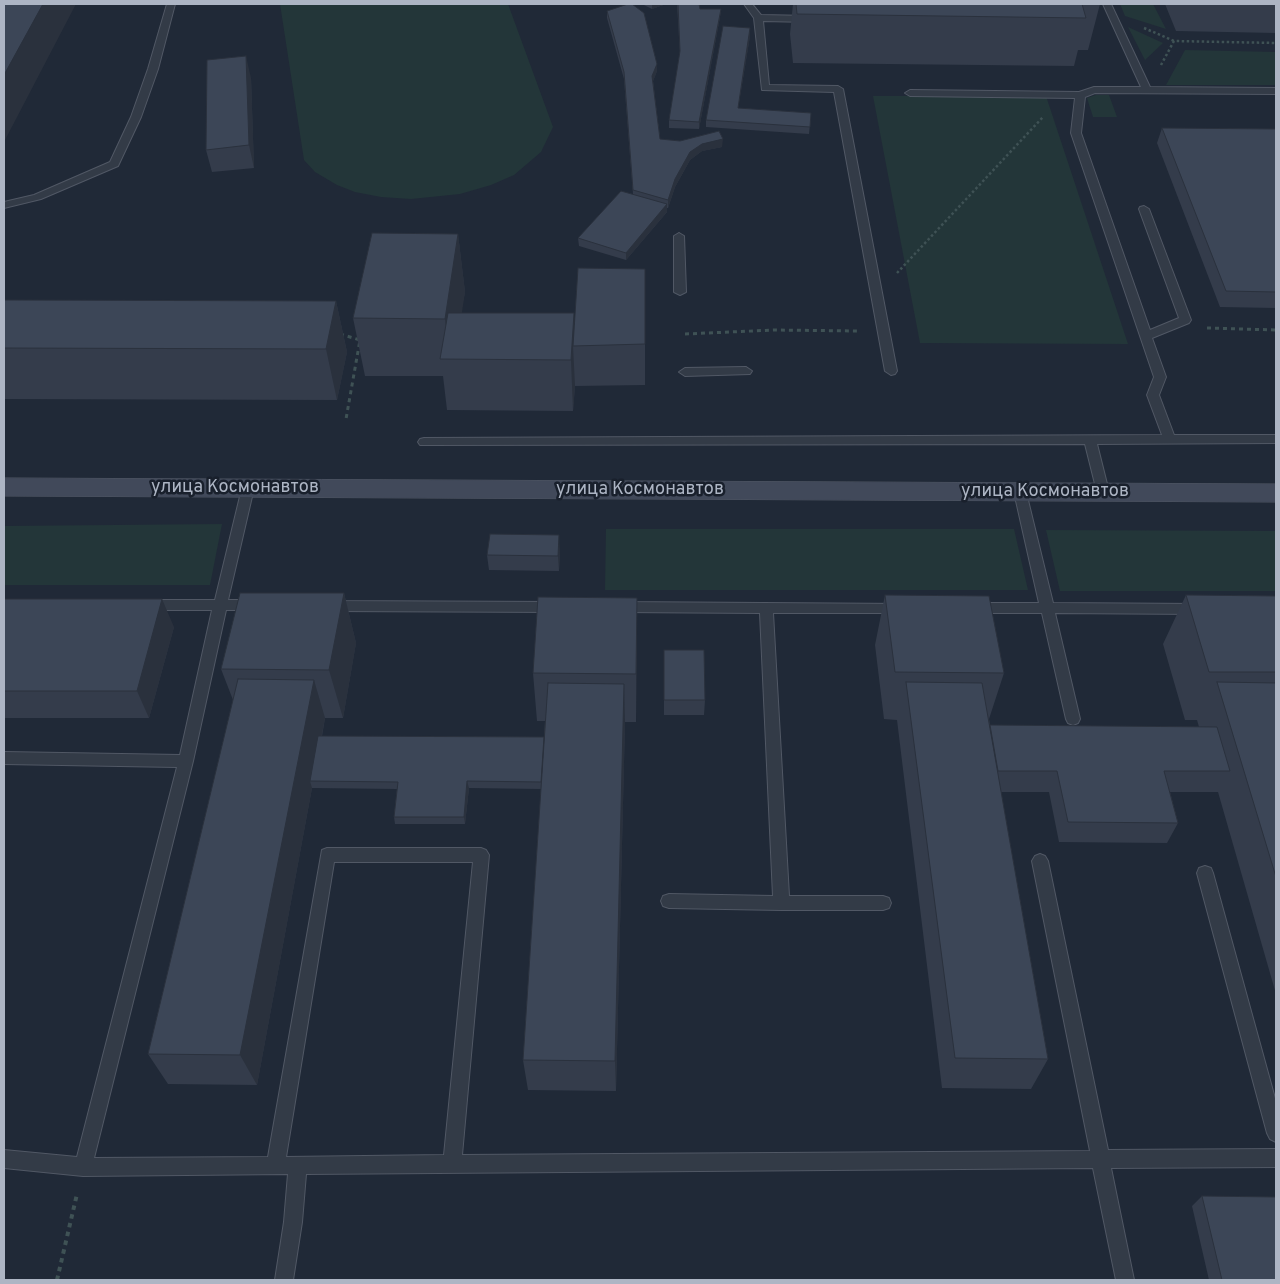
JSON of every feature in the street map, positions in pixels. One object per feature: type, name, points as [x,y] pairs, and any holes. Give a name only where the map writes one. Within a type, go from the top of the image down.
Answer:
[{"type":"main road","name":"улица Космонавтов","points":[[4,487],[1276,493]]},
{"type":"lane","points":[[4,205],[37,197],[114,164],[136,117],[153,69],[171,4]]},
{"type":"lane","points":[[748,4],[758,18],[765,88],[838,89],[891,371]]},
{"type":"lane","points":[[1107,4],[1147,91]]},
{"type":"lane","points":[[758,18],[816,19]]},
{"type":"lane","points":[[910,93],[1080,95],[1094,90],[1276,91]]},
{"type":"lane","points":[[1080,95],[1076,133],[1160,378],[1153,395],[1170,440]]},
{"type":"lane","points":[[1144,208],[1185,320],[1146,336]]},
{"type":"lane","points":[[679,236],[680,292]]},
{"type":"lane","points":[[685,372],[746,371]]},
{"type":"lane","points":[[424,442],[1276,439]]},
{"type":"lane","points":[[1090,440],[1103,492]]},
{"type":"lane","points":[[83,1167],[186,761],[248,488]]},
{"type":"lane","points":[[1020,492],[1073,719]]},
{"type":"lane","points":[[131,604],[269,605]]},
{"type":"lane","points":[[319,606],[569,607]]},
{"type":"lane","points":[[608,607],[915,608]]},
{"type":"lane","points":[[766,607],[781,902]]},
{"type":"lane","points":[[962,608],[1207,609]]},
{"type":"lane","points":[[4,758],[186,761]]},
{"type":"lane","points":[[276,1165],[327,855],[481,855],[452,1164]]},
{"type":"lane","points":[[1040,861],[1125,1280]]},
{"type":"lane","points":[[1205,872],[1276,1133]]},
{"type":"lane","points":[[669,901],[884,902]]},
{"type":"lane","points":[[4,1159],[83,1167],[1276,1158]]},
{"type":"lane","points":[[284,1280],[293,1222],[298,1165]]},
{"type":"path","points":[[1147,91],[1174,41],[1276,43]]},
{"type":"path","points":[[877,294],[1064,94]]},
{"type":"path","points":[[1185,320],[1210,329],[1276,330]]},
{"type":"path","points":[[685,334],[774,330],[884,331]]},
{"type":"path","points":[[334,332],[360,340],[346,419]]},
{"type":"path","points":[[57,1280],[83,1167]]},
{"type":"shaded area","points":[[280,4],[508,4],[553,127],[541,152],[514,175],[491,185],[460,194],[411,199],[381,197],[355,192],[337,185],[315,172],[304,160]]},
{"type":"shaded area","points":[[1120,4],[1153,4],[1166,29],[1125,16]]},
{"type":"shaded area","points":[[1128,27],[1163,43],[1145,60]]},
{"type":"shaded area","points":[[1185,50],[1276,52],[1276,85],[1166,85]]},
{"type":"shaded area","points":[[1096,95],[1109,95],[1117,117],[1093,117],[1087,98]]},
{"type":"shaded area","points":[[873,96],[1046,96],[1128,344],[920,343]]},
{"type":"shaded area","points":[[222,524],[210,585],[4,585],[4,526]]},
{"type":"shaded area","points":[[606,529],[1014,529],[1028,590],[605,590]]},
{"type":"shaded area","points":[[1046,530],[1276,531],[1276,591],[1060,591]]},
{"type":"building","points":[[4,4],[43,4],[4,75]]},
{"type":"building","points":[[632,4],[644,13],[657,64],[652,76],[660,139],[680,141],[719,131],[723,139],[702,144],[690,152],[675,179],[668,200],[633,190],[624,72],[607,11]]},
{"type":"building","points":[[678,4],[699,4],[700,9],[721,9],[699,122],[669,120],[680,51]]},
{"type":"building","points":[[796,4],[1082,4],[1086,18],[797,14]]},
{"type":"building","points":[[723,26],[750,28],[738,108],[811,113],[810,127],[706,120]]},
{"type":"building","points":[[246,56],[249,145],[206,150],[207,60]]},
{"type":"building","points":[[1162,128],[1276,129],[1276,292],[1226,291]]},
{"type":"building","points":[[621,191],[667,204],[626,253],[578,238]]},
{"type":"building","points":[[372,233],[458,234],[445,319],[353,318]]},
{"type":"building","points":[[578,268],[645,269],[645,344],[573,346]]},
{"type":"building","points":[[4,300],[336,301],[326,349],[4,348]]},
{"type":"building","points":[[448,313],[574,313],[571,360],[440,359]]},
{"type":"building","points":[[490,534],[559,535],[558,556],[487,555]]},
{"type":"building","points":[[240,593],[344,593],[329,670],[221,669]]},
{"type":"building","points":[[885,595],[989,596],[1004,673],[895,672]]},
{"type":"building","points":[[1186,595],[1276,596],[1276,672],[1209,672]]},
{"type":"building","points":[[538,597],[637,598],[636,674],[533,673]]},
{"type":"building","points":[[4,599],[162,599],[137,691],[4,691]]},
{"type":"building","points":[[664,650],[704,650],[705,700],[664,700]]},
{"type":"building","points":[[238,679],[314,680],[240,1055],[148,1054]]},
{"type":"building","points":[[906,682],[982,683],[1048,1059],[955,1058]]},
{"type":"building","points":[[1217,682],[1276,683],[1276,877]]},
{"type":"building","points":[[548,683],[624,684],[615,1061],[523,1060]]},
{"type":"building","points":[[990,725],[1217,727],[1230,771],[1164,771],[1178,823],[1068,822],[1057,771],[998,771]]},
{"type":"building","points":[[318,736],[544,737],[541,782],[467,781],[464,817],[394,817],[398,782],[310,781]]},
{"type":"building","points":[[1202,1196],[1276,1197],[1276,1280],[1222,1280]]}]
